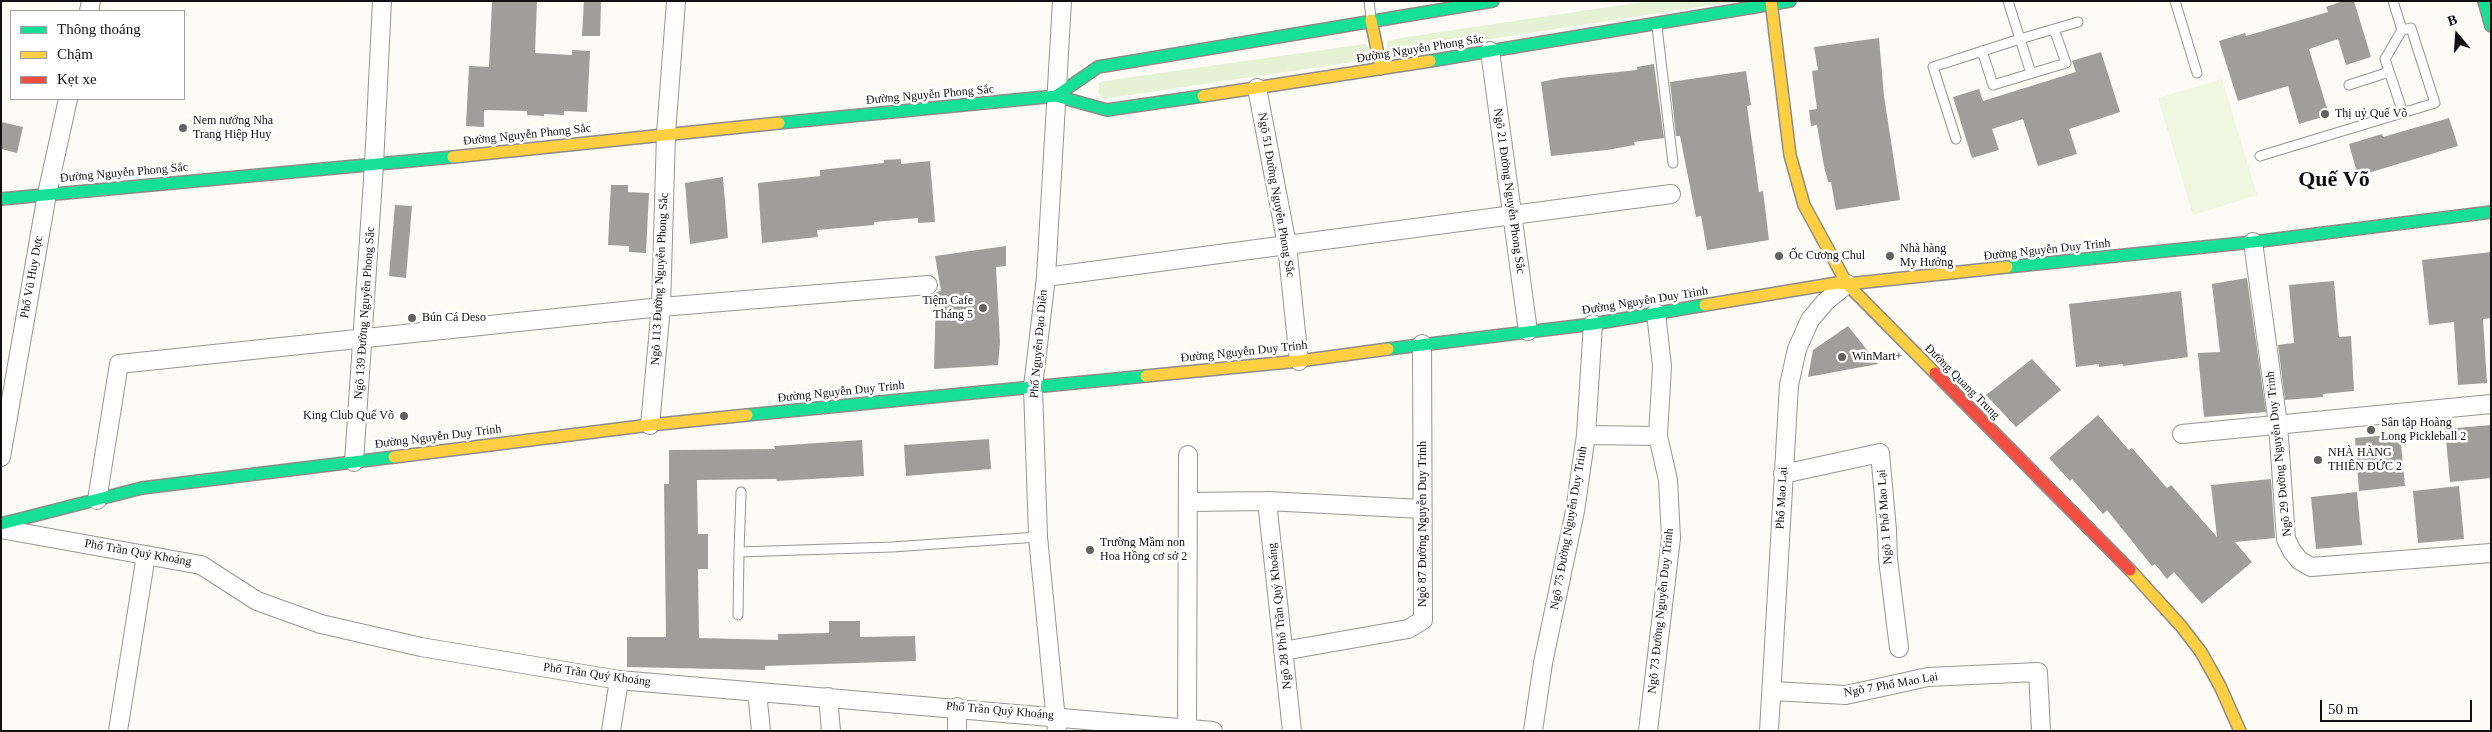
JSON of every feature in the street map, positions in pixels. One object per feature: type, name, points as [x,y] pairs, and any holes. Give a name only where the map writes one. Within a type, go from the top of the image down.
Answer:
[{"type":"main road","name":"Đường Nguyễn Phong Sắc","points":[[1056,96],[1098,67],[1492,1]]},
{"type":"main road","name":"Đường Nguyễn Phong Sắc","points":[[1,199],[374,165],[1056,96],[1106,110],[1490,52],[1790,1]]},
{"type":"main road","name":"Đường Quang Trung","points":[[1772,3],[1790,156],[1804,205],[1847,284],[2145,586],[2175,620],[2201,652],[2211,669],[2240,731]]},
{"type":"main road","points":[[2487,5],[2491,26]]},
{"type":"main road","points":[[1371,20],[1381,69]]},
{"type":"main road","name":"Đường Nguyễn Duy Trinh","points":[[1,524],[142,488],[650,425],[1299,361],[1592,324],[1837,283],[1847,284],[2253,242],[2491,212]]},
{"type":"street","name":"Ngõ 139 Đường Nguyễn Phong Sắc","points":[[354,462],[374,165],[382,1]]},
{"type":"street","name":"Ngõ 113 Đường Nguyễn Phong Sắc","points":[[650,425],[660,307],[666,134],[676,1]]},
{"type":"street","name":"Phố Nguyễn Đạo Diễn","points":[[1056,724],[1038,537],[1033,387],[1046,277],[1062,1]]},
{"type":"street","name":"Ngõ 21 Đường Nguyễn Phong Sắc","points":[[1490,52],[1528,331]]},
{"type":"street","name":"Ngõ 51 Đường Nguyễn Phong Sắc","points":[[1257,88],[1287,245],[1299,361]]},
{"type":"street","name":"Phố Vũ Huy Dực","points":[[1,457],[47,194],[68,100]]},
{"type":"street","points":[[1046,277],[1671,194]]},
{"type":"street","name":"Ngõ 29 Đường Nguyễn Duy Trinh","points":[[2253,242],[2278,424],[2286,539],[2299,560],[2311,566],[2491,553]]},
{"type":"street","name":"Phố Mao Lại","points":[[1770,731],[1789,385],[1797,349],[1810,320],[1825,302],[1847,284]]},
{"type":"street","points":[[97,500],[119,364],[363,340],[660,307],[928,285]]},
{"type":"street","name":"Ngõ 73 Đường Nguyễn Duy Trinh","points":[[1648,731],[1671,538],[1668,480],[1658,436],[1662,366],[1656,313]]},
{"type":"street","name":"Ngõ 75 Đường Nguyễn Duy Trinh","points":[[1533,731],[1543,663],[1575,511],[1586,435],[1592,324]]},
{"type":"street","name":"Ngõ 87 Đường Nguyễn Duy Trinh","points":[[1283,651],[1408,629],[1422,620],[1422,344]]},
{"type":"street","points":[[2182,434],[2491,404]]},
{"type":"street","points":[[1586,435],[1658,436]]},
{"type":"street","name":"Ngõ 1 Phố Mao Lại","points":[[1783,474],[1880,453],[1888,559],[1899,648]]},
{"type":"street","points":[[1187,728],[1188,455]]},
{"type":"street","points":[[1189,502],[1267,500],[1422,509]]},
{"type":"street","name":"Ngõ 28 Phố Trần Quý Khoáng","points":[[1267,500],[1292,731]]},
{"type":"street","name":"Phố Trần Quý Khoáng","points":[[1,529],[201,565],[257,601],[321,624],[421,647],[619,680],[957,707],[1056,724],[1187,728],[1213,731]]},
{"type":"street","points":[[118,731],[146,555]]},
{"type":"street","name":"Ngõ 7 Phố Mao Lại","points":[[1773,691],[1846,695],[1928,677],[1973,673],[2038,672],[2041,731]]},
{"type":"street","points":[[610,731],[619,680]]},
{"type":"street","points":[[757,692],[761,731]]},
{"type":"street","points":[[828,697],[831,731]]},
{"type":"street","points":[[957,707],[958,731]]},
{"type":"lane","points":[[1370,1],[1371,20]]},
{"type":"lane","points":[[2008,1],[2031,74]]},
{"type":"lane","points":[[2175,1],[2197,73]]},
{"type":"lane","points":[[2393,1],[2402,30],[2385,60],[2402,114]]},
{"type":"lane","points":[[1956,139],[1932,67],[2078,22]]},
{"type":"lane","points":[[1656,24],[1674,163]]},
{"type":"lane","points":[[2260,156],[2435,103],[2411,28],[2402,30]]},
{"type":"lane","points":[[1982,51],[1993,85],[2031,74],[2066,63],[2054,29]]},
{"type":"lane","points":[[2349,85],[2389,72]]},
{"type":"lane","points":[[738,615],[742,492]]},
{"type":"lane","points":[[739,552],[892,547],[1038,537]]},
{"type":"green space","points":[[1649,1],[1737,1],[1387,55],[1387,41],[1400,38]]},
{"type":"green space","points":[[1365,44],[1370,48],[1366,60],[1103,99],[1098,92],[1099,83],[1104,81]]},
{"type":"green space","points":[[2222,79],[2257,195],[2193,215],[2158,98]]},
{"type":"building","points":[[492,1],[537,1],[535,53],[572,55],[572,50],[590,51],[587,112],[564,111],[564,115],[544,114],[544,116],[527,115],[527,111],[484,110],[484,127],[466,126],[469,66],[489,67]]},
{"type":"building","points":[[584,1],[601,1],[600,36],[582,36]]},
{"type":"building","points":[[2343,1],[2354,1],[2371,57],[2346,65],[2338,39],[2309,49],[2329,115],[2299,124],[2288,86],[2238,101],[2219,41],[2245,33],[2246,36],[2328,12],[2326,7]]},
{"type":"building","points":[[1879,38],[1884,96],[1900,200],[1836,210],[1831,182],[1828,182],[1824,166],[1817,125],[1811,126],[1809,110],[1817,109],[1812,71],[1818,70],[1814,47]]},
{"type":"building","points":[[2101,52],[2120,112],[2069,129],[2077,154],[2038,166],[2023,119],[1992,129],[1999,150],[1972,158],[1953,97],[1979,89],[1983,101],[2076,72],[2072,61]]},
{"type":"building","points":[[1654,64],[1664,138],[1634,142],[1635,145],[1607,150],[1551,156],[1541,82],[1560,78],[1637,70],[1637,67]]},
{"type":"building","points":[[1746,71],[1751,105],[1747,106],[1759,192],[1763,191],[1769,240],[1707,250],[1701,216],[1696,217],[1680,136],[1676,136],[1670,82]]},
{"type":"building","points":[[2449,118],[2458,146],[2358,176],[2349,144],[2382,134],[2383,137]]},
{"type":"building","points":[[1,122],[23,127],[17,153],[1,149]]},
{"type":"building","points":[[901,159],[901,164],[930,161],[935,222],[918,223],[918,218],[874,222],[874,225],[817,230],[818,237],[762,243],[758,183],[820,176],[820,170],[884,163],[884,160]]},
{"type":"building","points":[[723,177],[728,238],[690,244],[685,183]]},
{"type":"building","points":[[611,185],[628,185],[628,192],[649,193],[646,253],[629,252],[629,246],[608,245]]},
{"type":"building","points":[[395,205],[412,206],[406,278],[389,276]]},
{"type":"building","points":[[1006,246],[1006,266],[996,267],[1000,342],[998,365],[934,369],[936,292],[941,291],[935,256]]},
{"type":"building","points":[[2491,252],[2491,318],[2483,319],[2487,383],[2458,385],[2454,322],[2429,325],[2422,260]]},
{"type":"building","points":[[2247,278],[2266,412],[2204,417],[2198,353],[2220,352],[2212,284]]},
{"type":"building","points":[[2334,281],[2339,337],[2351,336],[2354,391],[2323,394],[2323,397],[2285,400],[2278,345],[2294,343],[2289,285]]},
{"type":"building","points":[[2181,291],[2188,357],[2123,366],[2123,364],[2099,367],[2099,364],[2076,367],[2069,304]]},
{"type":"building","name":"WinMart+","points":[[1848,326],[1878,364],[1808,377],[1813,350]]},
{"type":"building","points":[[2032,359],[2061,390],[2016,427],[1986,395]]},
{"type":"building","points":[[2098,415],[2129,450],[2132,448],[2167,488],[2171,485],[2217,537],[2211,485],[2271,479],[2275,538],[2235,542],[2252,562],[2202,604],[2174,572],[2167,579],[2155,564],[2152,566],[2107,510],[2103,514],[2072,479],[2070,481],[2049,458]]},
{"type":"building","points":[[2491,425],[2491,478],[2450,482],[2445,429]]},
{"type":"building","points":[[2400,434],[2405,486],[2359,491],[2355,438]]},
{"type":"building","points":[[989,439],[991,469],[906,476],[904,445]]},
{"type":"building","points":[[862,440],[864,476],[777,481],[776,479],[697,480],[698,534],[708,534],[708,569],[698,569],[699,638],[778,640],[778,634],[829,633],[829,621],[860,621],[860,637],[915,636],[916,661],[765,666],[765,670],[627,667],[627,637],[666,637],[664,484],[669,484],[669,450],[775,449],[774,446]]},
{"type":"building","points":[[2459,486],[2464,539],[2418,543],[2413,491]]},
{"type":"building","points":[[2357,492],[2362,545],[2316,549],[2311,497]]},
{"type":"traffic: fast","points":[[1056,96],[1098,67],[1493,1]]},
{"type":"traffic: fast","points":[[1430,61],[1790,1]]},
{"type":"traffic: fast","points":[[2484,1],[2491,26]]},
{"type":"traffic: fast","points":[[779,123],[1056,96],[1107,110],[1203,96]]},
{"type":"traffic: fast","points":[[1,199],[453,157]]},
{"type":"traffic: fast","points":[[2007,267],[2253,242],[2491,212]]},
{"type":"traffic: fast","points":[[1388,349],[1593,324],[1705,305]]},
{"type":"traffic: fast","points":[[747,415],[1146,376]]},
{"type":"traffic: fast","points":[[1,524],[142,488],[394,457]]},
{"type":"traffic: slow","points":[[1771,1],[1790,155],[1804,205],[1847,284],[1935,373]]},
{"type":"traffic: slow","points":[[1371,20],[1381,69]]},
{"type":"traffic: slow","points":[[1203,96],[1430,61]]},
{"type":"traffic: slow","points":[[453,157],[779,123]]},
{"type":"traffic: slow","points":[[1705,305],[1837,283],[1847,284],[2007,267]]},
{"type":"traffic: slow","points":[[1146,376],[1299,361],[1388,349]]},
{"type":"traffic: slow","points":[[394,457],[650,425],[747,415]]},
{"type":"traffic: slow","points":[[2130,570],[2181,626],[2201,652],[2220,686],[2240,731]]},
{"type":"traffic: jam","points":[[1935,373],[2130,570]]},
{"type":"place","name":"Thị uỷ Quế Võ","points":[[2325,114]]},
{"type":"place","name":"Nem nướng Nha Trang Hiệp Huy","points":[[183,128]]},
{"type":"place","name":"Ốc Cương Chul","points":[[1779,256]]},
{"type":"place","name":"Nhà hàng My Hưởng","points":[[1890,256]]},
{"type":"place","name":"Tiệm Cafe Tháng 5","points":[[983,308]]},
{"type":"place","name":"Bún Cá Deso","points":[[412,318]]},
{"type":"place","name":"WinMart+","points":[[1842,357]]},
{"type":"place","name":"King Club Quế Võ","points":[[404,416]]},
{"type":"place","name":"Sân tập Hoàng Long Pickleball 2","points":[[2371,430]]},
{"type":"place","name":"NHÀ HÀNG THIÊN ĐỨC 2","points":[[2318,460]]},
{"type":"place","name":"Trường Mầm non Hoa Hồng cơ sở 2","points":[[1090,550]]},
{"type":"district","name":"Quế Võ","points":[[2334,180]]}]
